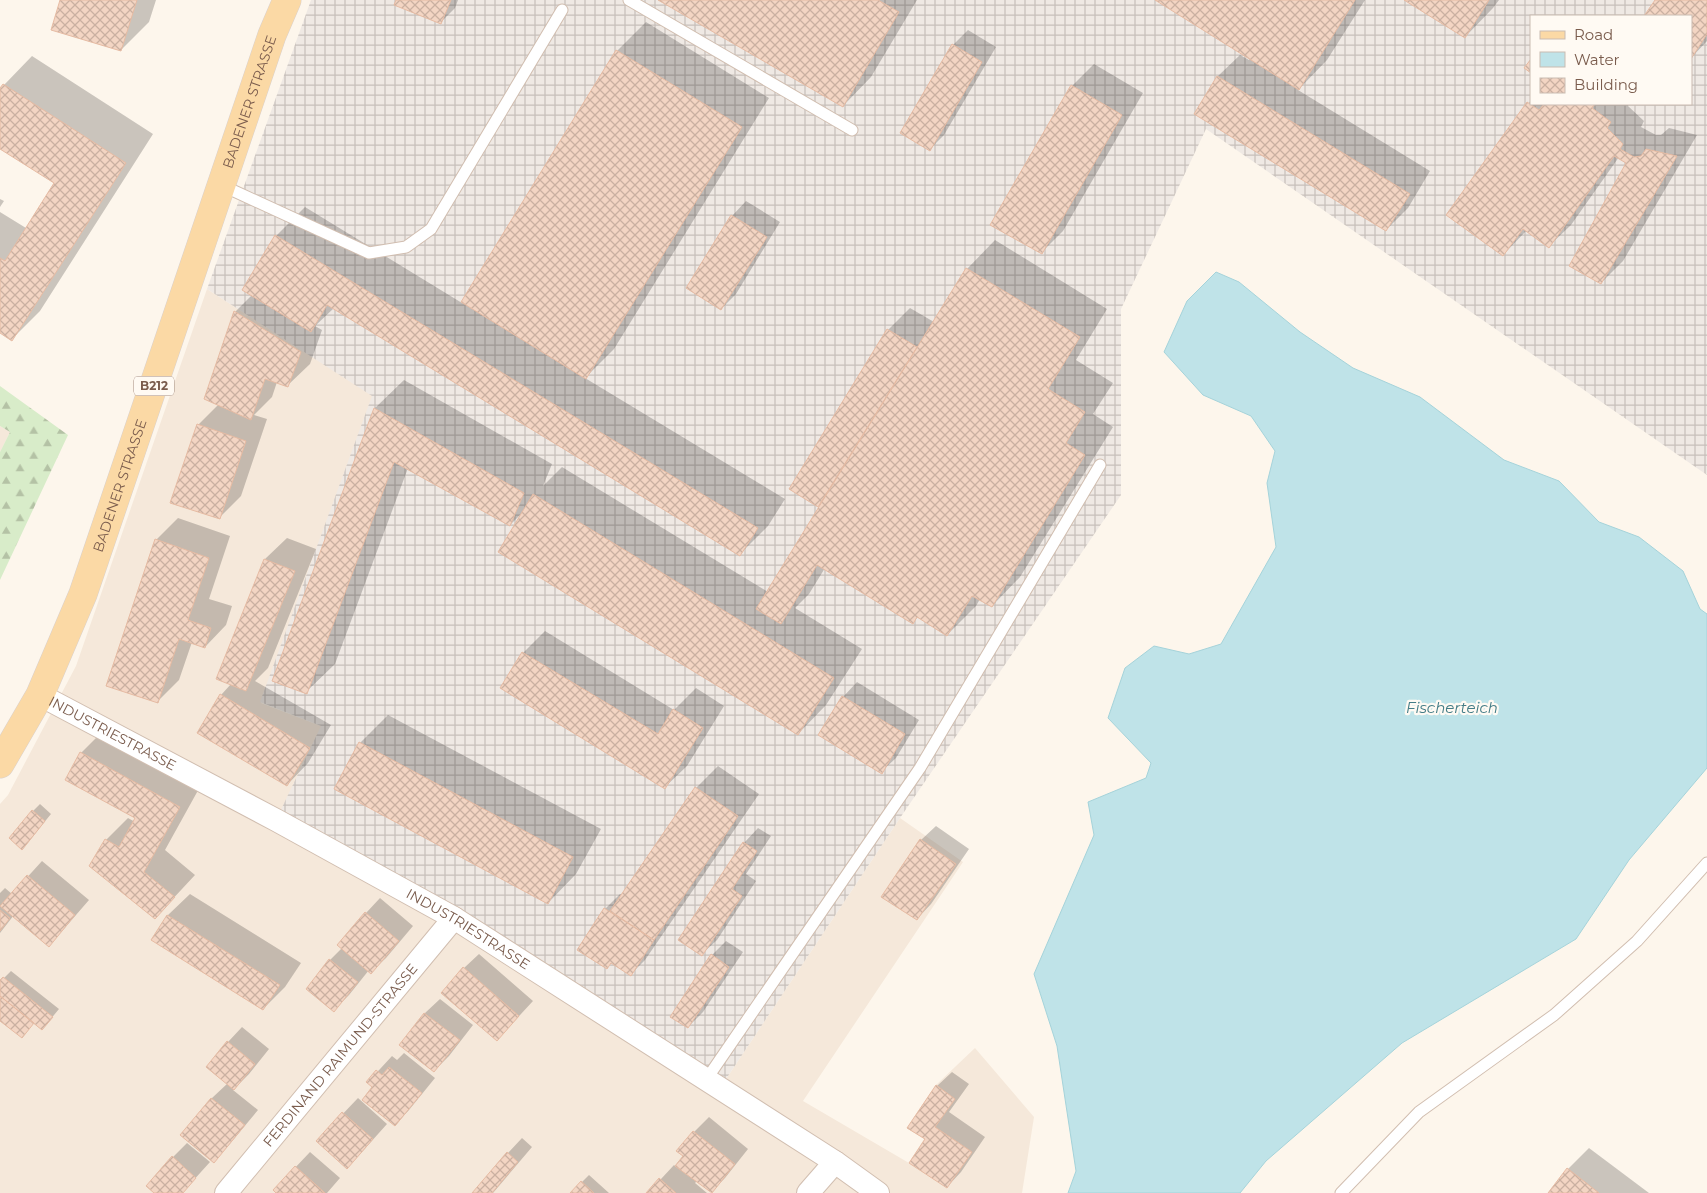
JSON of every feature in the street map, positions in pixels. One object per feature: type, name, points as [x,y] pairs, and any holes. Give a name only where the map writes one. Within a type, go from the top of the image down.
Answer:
[{"type":"main road","name":"BADENER STRASSE","points":[[0,764],[40,695],[83,594],[272,35],[287,0]]},
{"type":"street","name":"INDUSTRIESTRASSE","points":[[40,695],[276,820],[454,918],[835,1162],[878,1193]]},
{"type":"street","name":"FERDINAND RAIMUND-STRASSE","points":[[226,1193],[454,918]]},
{"type":"street","points":[[808,1193],[835,1162]]},
{"type":"lane","points":[[629,0],[852,130]]},
{"type":"lane","points":[[222,185],[369,253],[406,246],[431,229],[562,10]]},
{"type":"lane","points":[[706,1080],[920,768],[1100,464]]},
{"type":"lane","points":[[1341,1193],[1419,1112],[1554,1015],[1630,947],[1707,863]]},
{"type":"shaded area","points":[[311,0],[1707,0],[1707,475],[1206,129],[1121,309],[1121,495],[900,818],[720,1088],[276,820],[321,726],[260,702],[372,396],[207,289]]},
{"type":"shaded area","points":[[207,289],[373,396],[261,703],[321,726],[720,1088],[900,818],[963,862],[803,1101],[909,1163],[924,1139],[907,1128],[936,1085],[975,1048],[1034,1117],[1022,1193],[0,1193],[0,804],[8,795],[76,666]]},
{"type":"shaded area","points":[[0,426],[10,432],[0,452]]},
{"type":"green space","points":[[0,386],[68,435],[0,580],[0,452],[10,432],[0,426]]},
{"type":"water","name":"Fischerteich","points":[[1216,272],[1239,282],[1300,332],[1353,368],[1420,397],[1504,460],[1559,481],[1599,522],[1639,537],[1683,571],[1700,609],[1707,614],[1707,768],[1629,860],[1576,939],[1402,1043],[1266,1161],[1240,1193],[1068,1193],[1076,1171],[1057,1046],[1034,974],[1094,835],[1088,802],[1146,778],[1151,763],[1108,718],[1125,668],[1154,646],[1189,654],[1221,644],[1276,547],[1267,483],[1275,451],[1251,416],[1203,395],[1164,352],[1187,301]]},
{"type":"building","points":[[60,0],[137,0],[121,51],[51,30]]},
{"type":"building","points":[[396,0],[451,0],[441,24],[394,5]]},
{"type":"building","points":[[658,0],[878,0],[899,12],[843,107]]},
{"type":"building","points":[[1155,0],[1355,0],[1299,90]]},
{"type":"building","points":[[1404,0],[1489,0],[1465,38]]},
{"type":"building","points":[[1655,0],[1707,0],[1707,34],[1692,57],[1692,15],[1645,15]]},
{"type":"building","points":[[952,44],[982,62],[930,151],[900,133]]},
{"type":"building","points":[[616,50],[742,127],[586,379],[461,302]]},
{"type":"building","points":[[1530,60],[1530,72],[1524,68]]},
{"type":"building","points":[[1217,76],[1410,194],[1386,231],[1194,114]]},
{"type":"building","points":[[3,84],[126,163],[12,341],[0,333],[0,258],[5,261],[54,183],[0,149],[0,88]]},
{"type":"building","points":[[1071,85],[1122,115],[1042,254],[990,225]]},
{"type":"building","points":[[1527,102],[1539,110],[1543,105],[1594,105],[1592,108],[1611,122],[1607,128],[1623,144],[1620,149],[1634,157],[1641,156],[1646,149],[1677,156],[1601,284],[1569,266],[1626,163],[1614,156],[1549,248],[1523,229],[1503,256],[1446,215]]},
{"type":"building","points":[[731,215],[767,237],[721,310],[686,288]]},
{"type":"building","points":[[275,235],[758,528],[740,556],[327,305],[311,332],[242,290]]},
{"type":"building","points":[[966,268],[1080,337],[1048,389],[1085,412],[1066,443],[1085,455],[992,607],[972,596],[947,636],[917,617],[913,624],[817,565],[781,624],[756,609]]},
{"type":"building","points":[[234,311],[301,352],[288,387],[265,379],[251,420],[204,399]]},
{"type":"building","points":[[887,329],[917,347],[818,507],[789,489]]},
{"type":"building","points":[[374,408],[524,493],[510,526],[394,462],[307,694],[272,681]]},
{"type":"building","points":[[197,424],[246,441],[220,519],[170,503]]},
{"type":"building","points":[[533,494],[834,678],[798,735],[498,552]]},
{"type":"building","points":[[155,539],[209,558],[188,620],[211,628],[205,648],[179,639],[158,703],[106,686]]},
{"type":"building","points":[[264,559],[295,571],[246,691],[216,679]]},
{"type":"building","points":[[522,652],[658,734],[673,709],[703,728],[665,789],[500,688]]},
{"type":"building","points":[[220,694],[310,748],[287,786],[197,733]]},
{"type":"building","points":[[842,696],[905,734],[882,774],[818,735]]},
{"type":"building","points":[[359,742],[573,857],[548,904],[334,789]]},
{"type":"building","points":[[80,752],[180,807],[144,872],[175,897],[155,919],[89,866],[105,839],[119,847],[135,818],[65,780]]},
{"type":"building","points":[[695,787],[738,816],[654,940],[610,911]]},
{"type":"building","points":[[32,810],[45,821],[22,850],[9,838]]},
{"type":"building","points":[[920,839],[956,864],[917,920],[881,897]]},
{"type":"building","points":[[743,842],[757,851],[732,889],[742,896],[702,956],[678,940]]},
{"type":"building","points":[[27,875],[75,915],[49,947],[0,906]]},
{"type":"building","points":[[604,908],[654,940],[631,976],[611,963],[607,969],[577,950]]},
{"type":"building","points":[[0,910],[10,918],[0,931]]},
{"type":"building","points":[[365,912],[399,941],[371,974],[337,945]]},
{"type":"building","points":[[167,915],[280,985],[263,1010],[151,940]]},
{"type":"building","points":[[711,954],[729,967],[688,1028],[670,1017]]},
{"type":"building","points":[[329,959],[358,982],[334,1012],[306,989]]},
{"type":"building","points":[[463,967],[519,1016],[497,1041],[441,993]]},
{"type":"building","points":[[3,977],[53,1017],[42,1030],[0,996],[0,980]]},
{"type":"building","points":[[0,996],[34,1023],[22,1038],[0,1021]]},
{"type":"building","points":[[424,1013],[460,1040],[434,1072],[399,1045]]},
{"type":"building","points":[[227,1041],[255,1064],[234,1090],[206,1067]]},
{"type":"building","points":[[389,1067],[422,1093],[395,1126],[362,1100],[372,1087],[366,1082],[376,1070],[382,1075]]},
{"type":"building","points":[[936,1085],[955,1099],[935,1127],[972,1152],[947,1188],[909,1163],[925,1139],[907,1128]]},
{"type":"building","points":[[211,1098],[245,1125],[214,1163],[180,1135]]},
{"type":"building","points":[[342,1112],[373,1139],[347,1169],[316,1141]]},
{"type":"building","points":[[693,1131],[735,1164],[712,1193],[675,1166],[683,1156],[676,1151]]},
{"type":"building","points":[[507,1152],[518,1162],[492,1193],[472,1193]]},
{"type":"building","points":[[172,1156],[196,1178],[183,1193],[154,1193],[146,1186]]},
{"type":"building","points":[[295,1166],[325,1193],[276,1193],[273,1190]]},
{"type":"building","points":[[1567,1168],[1599,1193],[1548,1193]]},
{"type":"building","points":[[659,1178],[676,1193],[646,1193]]},
{"type":"building","points":[[581,1181],[594,1193],[570,1193]]}]
